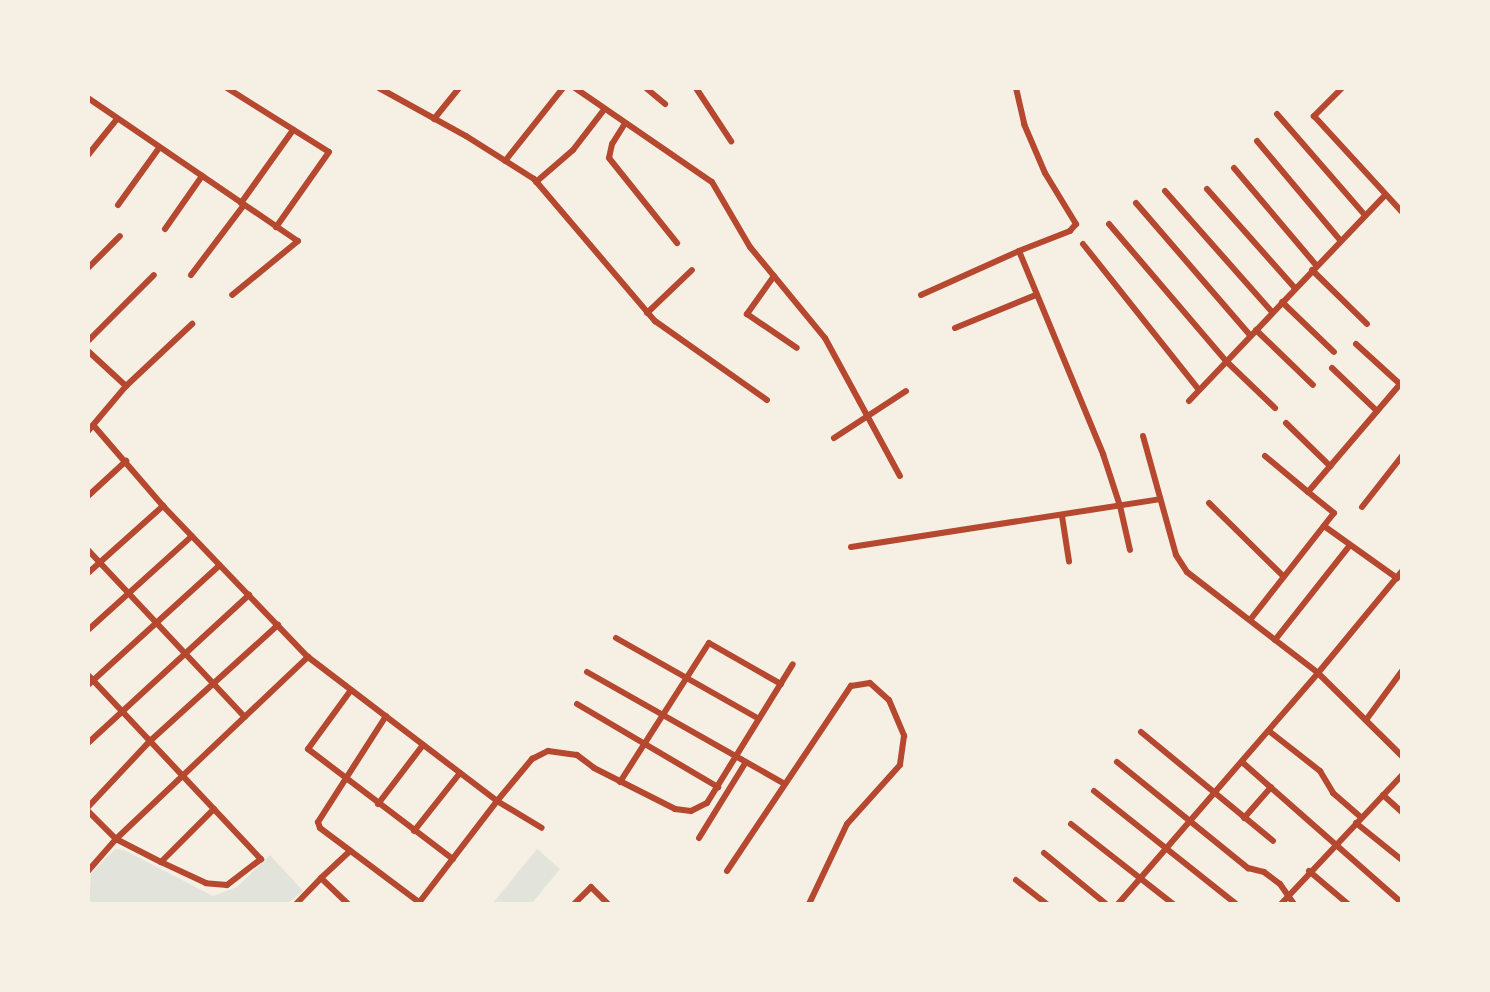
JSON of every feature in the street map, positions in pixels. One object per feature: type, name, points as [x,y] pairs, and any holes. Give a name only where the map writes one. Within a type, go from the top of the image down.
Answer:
[{"type":"street","points":[[227,88],[329,152],[276,227]]},
{"type":"street","points":[[379,88],[389,91],[536,182],[646,313],[767,400]]},
{"type":"street","points":[[434,119],[459,88]]},
{"type":"street","points":[[505,161],[563,88]]},
{"type":"street","points":[[575,88],[603,111],[712,182],[750,247],[825,338],[900,476]]},
{"type":"street","points":[[646,88],[665,104]]},
{"type":"street","points":[[696,88],[731,141]]},
{"type":"street","points":[[921,295],[1070,231],[1076,224],[1041,163],[1024,124],[1016,88]]},
{"type":"street","points":[[1342,88],[1314,116],[1384,196],[1401,212]]},
{"type":"street","points":[[88,98],[298,241],[232,296]]},
{"type":"street","points":[[536,182],[573,150],[603,111]]},
{"type":"street","points":[[1277,114],[1364,214]]},
{"type":"street","points":[[88,155],[117,118]]},
{"type":"street","points":[[624,125],[612,144],[609,158],[677,243]]},
{"type":"street","points":[[192,275],[294,130]]},
{"type":"street","points":[[1257,141],[1340,240]]},
{"type":"street","points":[[118,205],[159,148]]},
{"type":"street","points":[[1233,168],[1314,267],[1367,324]]},
{"type":"street","points":[[165,229],[202,176]]},
{"type":"street","points":[[1207,189],[1295,288]]},
{"type":"street","points":[[1165,191],[1272,312]]},
{"type":"street","points":[[1189,401],[1364,214],[1384,196]]},
{"type":"street","points":[[1136,203],[1253,332],[1312,385]]},
{"type":"street","points":[[1109,224],[1226,361],[1275,408]]},
{"type":"street","points":[[88,268],[120,236]]},
{"type":"street","points":[[1083,244],[1199,390]]},
{"type":"street","points":[[1019,251],[1120,506],[1130,550]]},
{"type":"street","points":[[646,313],[692,270]]},
{"type":"street","points":[[88,341],[154,275]]},
{"type":"street","points":[[774,276],[747,314],[798,348]]},
{"type":"street","points":[[955,328],[1036,295]]},
{"type":"street","points":[[1282,302],[1334,352]]},
{"type":"street","points":[[192,324],[126,386],[91,429],[126,461],[163,506],[308,657],[497,801],[542,828]]},
{"type":"street","points":[[1308,492],[1401,383],[1356,344]]},
{"type":"street","points":[[88,351],[126,386]]},
{"type":"street","points":[[1332,368],[1377,411]]},
{"type":"street","points":[[834,438],[906,391]]},
{"type":"street","points":[[1286,423],[1330,465]]},
{"type":"street","points":[[1143,436],[1176,555],[1187,572],[1318,674],[1401,756]]},
{"type":"street","points":[[1250,620],[1334,513],[1265,456]]},
{"type":"street","points":[[1362,507],[1401,456]]},
{"type":"street","points":[[88,496],[126,461]]},
{"type":"street","points":[[851,547],[1160,499]]},
{"type":"street","points":[[1209,503],[1284,577]]},
{"type":"street","points":[[88,573],[163,506]]},
{"type":"street","points":[[1062,516],[1069,561]]},
{"type":"street","points":[[1324,526],[1397,578]]},
{"type":"street","points":[[88,630],[192,536]]},
{"type":"street","points":[[1275,640],[1350,545]]},
{"type":"street","points":[[88,550],[245,717]]},
{"type":"street","points":[[91,683],[220,565]]},
{"type":"street","points":[[1118,903],[1318,674],[1401,571]]},
{"type":"street","points":[[88,743],[187,655],[249,595]]},
{"type":"street","points":[[88,675],[91,683],[123,711],[150,741],[261,859],[227,885],[206,883],[116,839],[88,809],[150,741],[278,625]]},
{"type":"street","points":[[616,638],[759,719]]},
{"type":"street","points":[[620,782],[709,643],[781,684]]},
{"type":"street","points":[[88,871],[116,839],[308,657]]},
{"type":"street","points":[[386,716],[343,779],[318,822],[320,828],[419,903],[532,759],[555,749],[577,755],[620,782],[675,809],[692,811],[707,804],[793,664]]},
{"type":"street","points":[[1366,720],[1401,671]]},
{"type":"street","points":[[587,672],[785,784]]},
{"type":"street","points":[[727,871],[851,686],[870,683],[889,700],[904,736],[900,765],[847,824],[809,903]]},
{"type":"street","points":[[351,690],[308,749],[343,779],[453,859]]},
{"type":"street","points":[[576,704],[718,787]]},
{"type":"street","points":[[1269,731],[1320,771],[1333,793],[1361,817]]},
{"type":"street","points":[[1141,732],[1273,841]]},
{"type":"street","points":[[378,804],[423,745]]},
{"type":"street","points":[[699,838],[746,762]]},
{"type":"street","points":[[1117,762],[1248,868],[1264,872],[1280,884],[1286,897],[1294,903]]},
{"type":"street","points":[[1242,762],[1401,903]]},
{"type":"street","points":[[414,831],[460,773]]},
{"type":"street","points":[[1281,903],[1401,775]]},
{"type":"street","points":[[1244,818],[1270,787]]},
{"type":"street","points":[[1094,791],[1167,845],[1236,903]]},
{"type":"street","points":[[1383,795],[1401,812]]},
{"type":"street","points":[[161,862],[214,809]]},
{"type":"street","points":[[1356,823],[1401,860]]},
{"type":"street","points":[[1071,824],[1142,876],[1173,903]]},
{"type":"street","points":[[296,903],[350,851]]},
{"type":"street","points":[[1044,853],[1106,903]]},
{"type":"street","points":[[1309,871],[1348,903]]},
{"type":"street","points":[[321,878],[348,903]]},
{"type":"street","points":[[1016,880],[1047,903]]},
{"type":"street","points":[[574,903],[591,887],[608,903]]},
{"type":"shaded area","points":[[115,849],[124,850],[213,896],[237,887],[270,855],[303,891],[288,903],[89,903],[91,873]]},
{"type":"shaded area","points":[[537,849],[560,869],[532,903],[493,903]]}]
